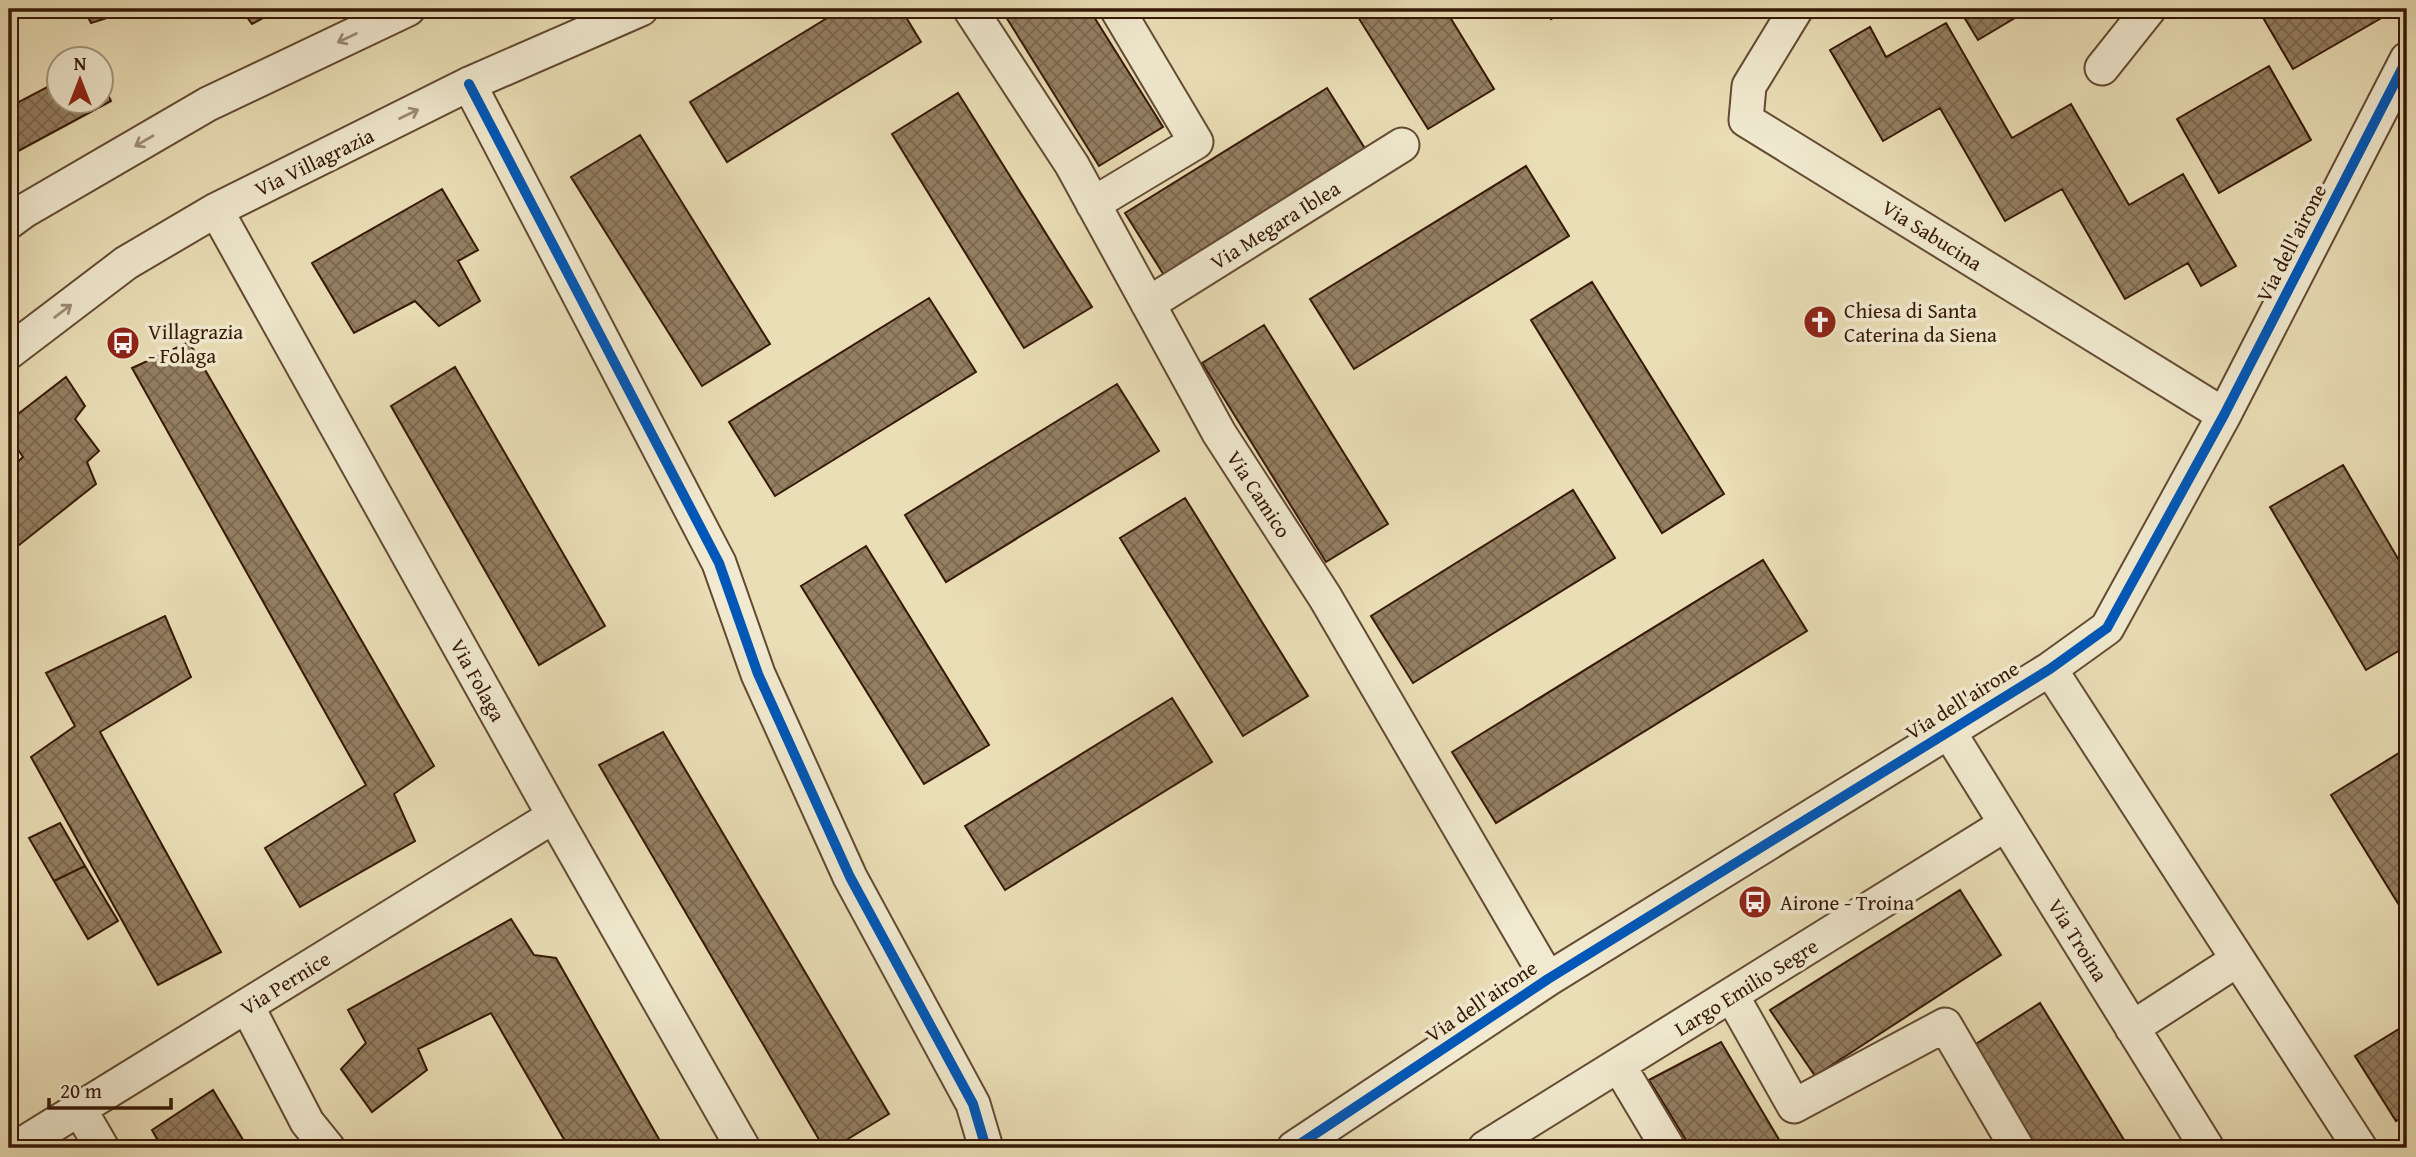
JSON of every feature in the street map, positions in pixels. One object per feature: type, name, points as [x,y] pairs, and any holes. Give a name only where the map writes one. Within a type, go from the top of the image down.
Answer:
[{"type":"street","points":[[9,222],[208,104],[408,9]]},
{"type":"street","name":"Via Villagrazia","points":[[9,352],[126,263],[216,210],[469,85],[641,9]]},
{"type":"street","name":"Via Camico","points":[[970,9],[1072,165],[1219,433],[1325,597],[1548,979]]},
{"type":"street","points":[[1093,204],[1196,142],[1117,9]]},
{"type":"street","name":"Via Sabucina","points":[[1796,9],[1749,86],[1746,120],[2224,415]]},
{"type":"street","points":[[2102,68],[2149,9]]},
{"type":"street","name":"Via dell'airone","points":[[1294,1148],[1548,979],[1949,732],[2107,628],[2224,415],[2407,59]]},
{"type":"street","points":[[469,85],[719,563],[764,687],[850,877],[973,1104],[986,1148]]},
{"type":"street","name":"Via Megara Iblea","points":[[1148,304],[1402,145]]},
{"type":"street","name":"Via Folaga","points":[[216,210],[554,816],[743,1148]]},
{"type":"street","points":[[2050,668],[2360,1148]]},
{"type":"street","name":"Via Troina","points":[[1949,732],[2207,1148]]},
{"type":"street","name":"Via Pernice","points":[[16,1148],[554,816]]},
{"type":"street","name":"Largo Emilio Segre","points":[[1485,1148],[2006,824]]},
{"type":"street","points":[[2132,1028],[2237,960]]},
{"type":"street","points":[[1732,996],[1794,1106],[1945,1026],[2017,1148]]},
{"type":"street","points":[[247,1006],[307,1122],[328,1148]]},
{"type":"street","points":[[1619,1066],[1668,1148]]},
{"type":"street","points":[[80,1110],[102,1148]]},
{"type":"building","points":[[84,9],[135,9],[91,23]]},
{"type":"building","points":[[241,9],[280,9],[252,24]]},
{"type":"building","points":[[842,9],[901,9],[921,42],[727,162],[690,102]]},
{"type":"building","points":[[1001,9],[1089,9],[1163,127],[1099,166]]},
{"type":"building","points":[[1353,9],[1445,9],[1494,89],[1428,129]]},
{"type":"building","points":[[1545,9],[1567,9],[1551,19]]},
{"type":"building","points":[[1959,9],[2030,9],[1978,40]]},
{"type":"building","points":[[2258,9],[2381,9],[2385,16],[2293,69]]},
{"type":"building","points":[[1946,23],[2012,138],[2071,104],[2129,205],[2183,174],[2236,266],[2201,286],[2188,263],[2125,299],[2062,189],[2005,221],[1940,108],[1883,141],[1830,50],[1870,27],[1886,57]]},
{"type":"building","points":[[2269,66],[2311,140],[2219,193],[2177,119]]},
{"type":"building","points":[[46,88],[46,116],[83,116],[9,156],[9,107]]},
{"type":"building","points":[[1327,88],[1369,155],[1167,280],[1125,213]]},
{"type":"building","points":[[958,93],[1092,307],[1024,348],[892,134]]},
{"type":"building","points":[[640,135],[770,344],[702,386],[571,177]]},
{"type":"building","points":[[1526,166],[1569,236],[1354,369],[1310,299]]},
{"type":"building","points":[[442,189],[478,250],[458,261],[480,301],[439,326],[415,301],[354,333],[312,263]]},
{"type":"building","points":[[1592,282],[1724,494],[1662,533],[1531,320]]},
{"type":"building","points":[[929,298],[976,372],[775,496],[729,422]]},
{"type":"building","points":[[1264,325],[1388,524],[1326,562],[1202,363]]},
{"type":"building","points":[[189,342],[434,766],[394,794],[415,841],[300,907],[265,848],[366,785],[132,368]]},
{"type":"building","points":[[455,367],[605,626],[539,665],[391,406]]},
{"type":"building","points":[[66,377],[85,406],[75,419],[99,451],[87,462],[96,484],[9,553],[9,470],[23,457],[9,436],[9,421]]},
{"type":"building","points":[[1117,384],[1159,451],[946,582],[905,515]]},
{"type":"building","points":[[2343,465],[2407,574],[2407,646],[2366,670],[2270,507]]},
{"type":"building","points":[[1573,490],[1615,558],[1413,683],[1371,616]]},
{"type":"building","points":[[1185,498],[1308,696],[1243,736],[1120,538]]},
{"type":"building","points":[[866,546],[989,745],[924,784],[801,586]]},
{"type":"building","points":[[1763,560],[1807,631],[1496,823],[1452,752]]},
{"type":"building","points":[[165,616],[191,677],[100,732],[221,952],[158,985],[31,757],[75,726],[46,673]]},
{"type":"building","points":[[1172,698],[1212,762],[1005,890],[965,826]]},
{"type":"building","points":[[663,732],[889,1114],[833,1148],[824,1148],[599,765]]},
{"type":"building","points":[[2407,748],[2407,918],[2331,795]]},
{"type":"building","points":[[60,823],[85,866],[54,881],[29,838]]},
{"type":"building","points":[[85,866],[118,921],[88,939],[54,881]]},
{"type":"building","points":[[1960,890],[2001,955],[1815,1076],[1770,1010]]},
{"type":"building","points":[[511,919],[534,955],[556,958],[664,1148],[569,1148],[491,1013],[418,1049],[427,1070],[372,1112],[341,1069],[366,1043],[348,1010]]},
{"type":"building","points":[[2040,1003],[2129,1148],[2033,1148],[1968,1049]]},
{"type":"building","points":[[2407,1024],[2407,1114],[2396,1121],[2355,1056]]},
{"type":"building","points":[[1721,1042],[1784,1148],[1691,1148],[1649,1080]]},
{"type":"building","points":[[213,1090],[248,1148],[162,1148],[152,1130]]},
{"type":"cycle path","points":[[1294,1148],[1548,979],[2050,669],[2107,628],[2224,415],[2407,59]]},
{"type":"cycle path","points":[[469,84],[719,563],[758,674],[850,877],[973,1104],[986,1148]]},
{"type":"place","name":"Chiesa di Santa Caterina da Siena","points":[[1820,322]]},
{"type":"place","name":"Villagrazia - Folaga","points":[[123,343]]},
{"type":"place","name":"Airone - Troina","points":[[1755,902]]}]
